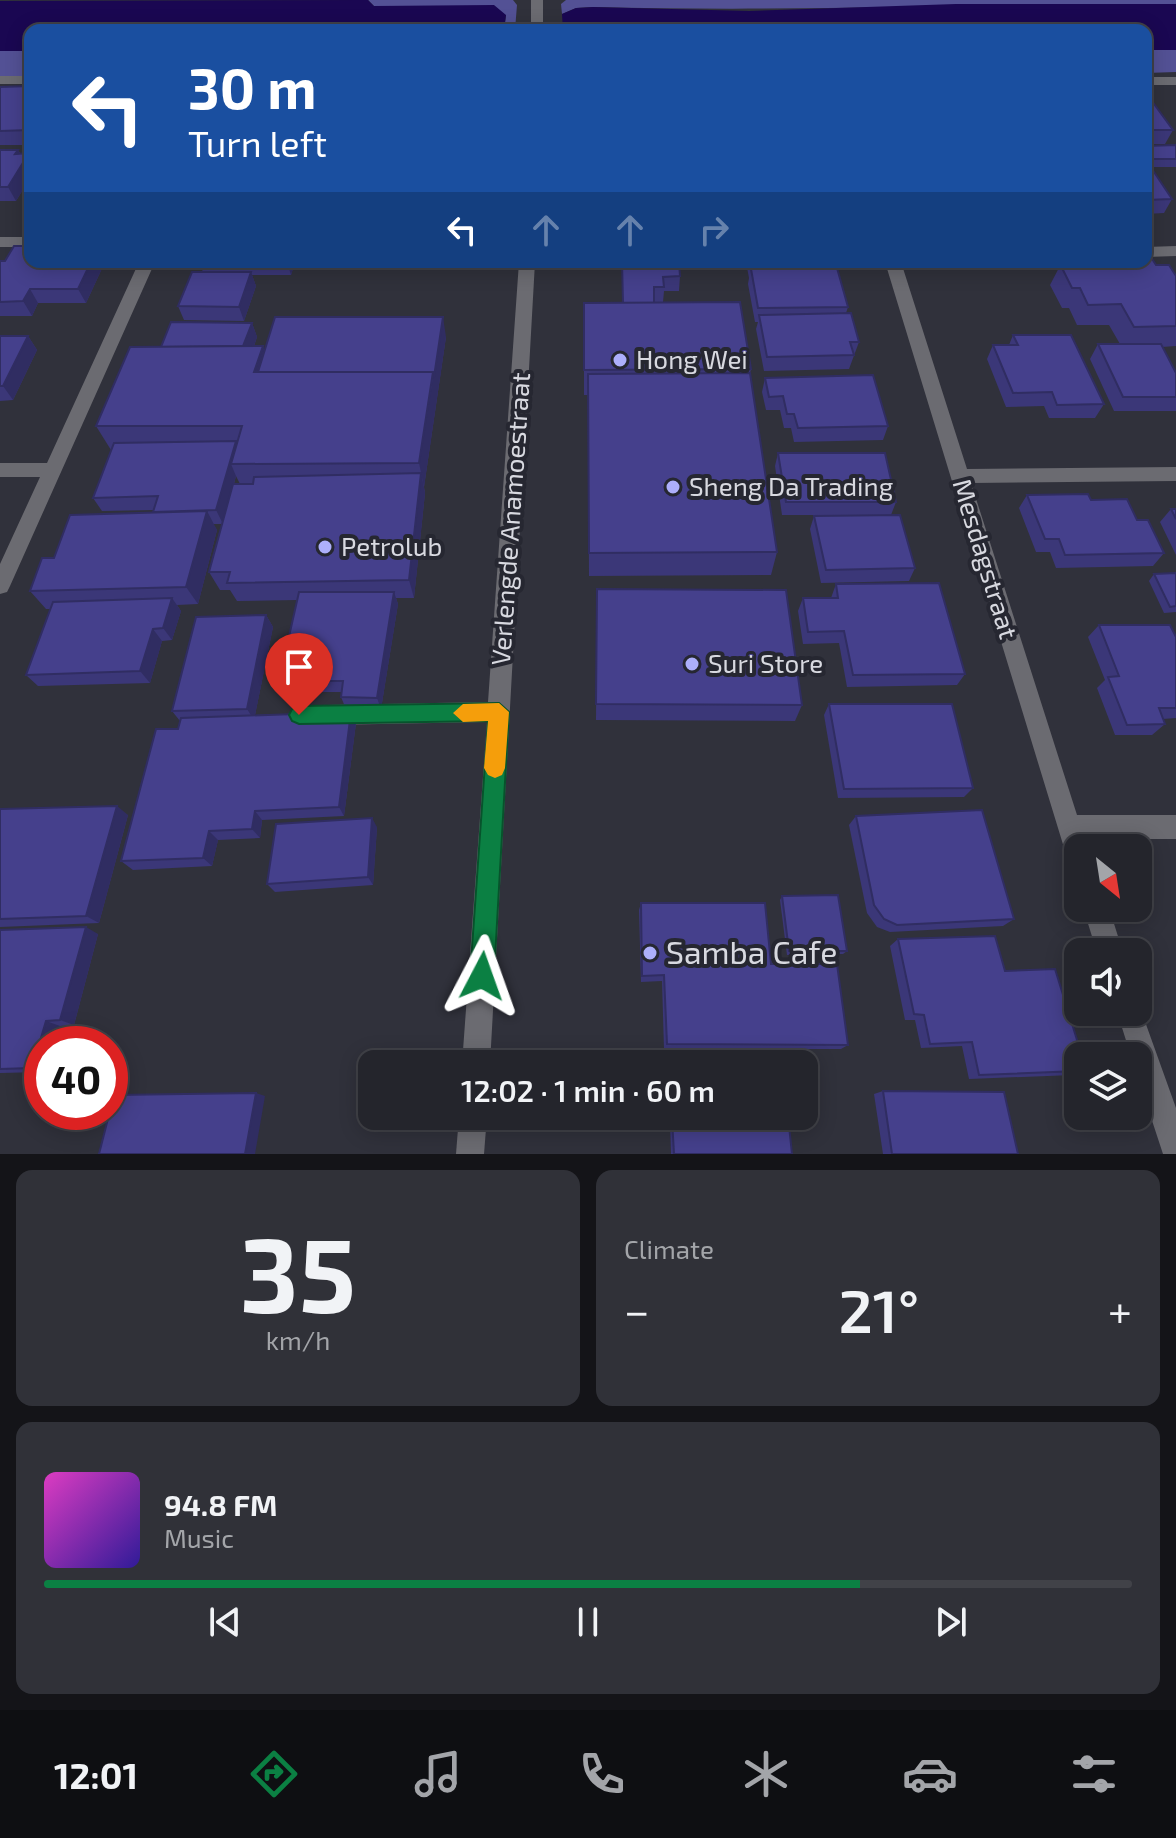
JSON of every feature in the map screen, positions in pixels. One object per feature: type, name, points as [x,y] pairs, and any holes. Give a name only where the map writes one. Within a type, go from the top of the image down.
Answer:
[{"type":"street","points":[[537,0],[537,24]]},
{"type":"street","points":[[0,80],[24,80]]},
{"type":"street","points":[[1152,81],[1176,81]]},
{"type":"street","points":[[0,242],[24,242]]},
{"type":"street","points":[[1152,252],[1176,251]]},
{"type":"street","points":[[0,586],[144,268]]},
{"type":"street","name":"Verlengde Anamoestraat","points":[[477,1050],[527,268]]},
{"type":"street","name":"Mesdagstraat","points":[[895,268],[1071,834]]},
{"type":"street","points":[[0,470],[52,470]]},
{"type":"street","points":[[959,476],[1176,474]]},
{"type":"street","points":[[299,715],[499,712]]},
{"type":"street","points":[[1069,827],[1176,827]]},
{"type":"street","points":[[1135,1026],[1176,1150]]},
{"type":"street","points":[[470,1154],[472,1130]]},
{"type":"shaded area","points":[[368,0],[513,0],[517,5],[515,24],[505,24],[506,15],[374,6]]},
{"type":"shaded area","points":[[368,0],[374,6],[494,5],[506,15],[505,24],[24,24],[24,51],[0,51],[0,1]]},
{"type":"shaded area","points":[[566,0],[1176,0],[1176,4],[739,9],[593,7],[576,8],[562,14],[561,4]]},
{"type":"shaded area","points":[[956,4],[1176,4],[1176,50],[1152,50],[1152,24],[563,24],[562,14],[576,8],[593,7],[749,11]]},
{"type":"shaded area","points":[[1152,50],[1176,50],[1176,72],[1152,73]]},
{"type":"shaded area","points":[[0,51],[24,51],[24,76],[0,76]]},
{"type":"building","points":[[24,86],[24,130],[0,131],[0,87]]},
{"type":"building","points":[[1152,101],[1173,130],[1152,130]]},
{"type":"building","points":[[1176,145],[1176,159],[1153,159],[1152,146]]},
{"type":"building","points":[[0,150],[18,150],[15,154],[24,153],[24,161],[8,187],[0,187]]},
{"type":"building","points":[[1152,169],[1172,199],[1152,200]]},
{"type":"building","points":[[14,246],[24,246],[24,268],[88,268],[78,289],[30,289],[23,301],[0,302],[0,261],[5,261]]},
{"type":"building","points":[[1152,259],[1156,265],[1169,265],[1176,276],[1176,326],[1134,327],[1121,304],[1088,305],[1080,288],[1072,288],[1062,268],[1152,268]]},
{"type":"building","points":[[622,268],[679,268],[680,276],[663,277],[664,287],[654,287],[654,303],[623,303]]},
{"type":"building","points":[[837,268],[848,307],[758,308],[751,269]]},
{"type":"building","points":[[192,272],[251,272],[239,307],[178,306]]},
{"type":"building","points":[[740,302],[751,369],[584,370],[584,303]]},
{"type":"building","points":[[851,313],[859,342],[850,342],[854,355],[767,357],[759,315]]},
{"type":"building","points":[[275,317],[443,317],[434,377],[433,372],[258,372]]},
{"type":"building","points":[[171,322],[252,323],[243,346],[161,347]]},
{"type":"building","points":[[1013,335],[1071,335],[1104,404],[1057,405],[1052,392],[1013,393],[993,345],[1018,345]]},
{"type":"building","points":[[0,336],[28,336],[3,386],[0,386]]},
{"type":"building","points":[[1098,344],[1161,344],[1176,373],[1176,397],[1123,397]]},
{"type":"building","points":[[263,346],[254,372],[433,372],[419,463],[231,464],[242,426],[96,426],[130,347]]},
{"type":"building","name":"Sheng Da Trading","points":[[750,373],[777,552],[589,553],[588,374]]},
{"type":"building","points":[[873,375],[888,426],[798,428],[794,414],[787,414],[783,396],[769,397],[765,378]]},
{"type":"building","points":[[236,441],[216,510],[153,512],[158,496],[93,498],[114,443]]},
{"type":"building","points":[[778,453],[885,453],[896,502],[786,502]]},
{"type":"building","name":"Petrolub","points":[[421,473],[409,580],[227,583],[230,572],[209,572],[233,484],[253,484],[254,477]]},
{"type":"building","points":[[1088,494],[1091,500],[1127,499],[1137,520],[1148,520],[1164,553],[1065,555],[1059,539],[1045,539],[1027,495]]},
{"type":"building","points":[[207,511],[186,587],[30,591],[42,558],[54,558],[70,515]]},
{"type":"building","points":[[900,515],[915,568],[826,570],[814,516]]},
{"type":"building","points":[[1176,573],[1176,606],[1170,607],[1154,574]]},
{"type":"building","points":[[939,583],[965,674],[853,675],[844,631],[808,632],[803,598],[838,598],[836,584]]},
{"type":"building","name":"Suri Store","points":[[597,589],[786,590],[802,705],[596,704]]},
{"type":"building","points":[[299,592],[394,592],[377,698],[341,697],[343,681],[279,681]]},
{"type":"building","points":[[172,598],[163,628],[153,629],[140,671],[26,675],[53,602]]},
{"type":"building","points":[[266,615],[247,709],[172,711],[196,617]]},
{"type":"building","points":[[1099,625],[1170,625],[1176,637],[1176,708],[1159,708],[1165,724],[1127,725],[1108,677],[1119,676]]},
{"type":"building","points":[[829,704],[952,704],[973,788],[844,789]]},
{"type":"building","points":[[351,712],[339,807],[255,811],[252,829],[209,831],[203,858],[121,861],[156,729],[178,729],[181,718]]},
{"type":"building","points":[[117,806],[86,916],[0,919],[0,809]]},
{"type":"building","points":[[982,810],[1014,919],[897,925],[884,919],[874,905],[856,816]]},
{"type":"building","points":[[372,818],[368,877],[267,884],[276,824]]},
{"type":"building","points":[[838,895],[847,951],[789,951],[782,896]]},
{"type":"building","points":[[641,903],[765,903],[771,964],[837,964],[848,1045],[667,1044],[664,975],[642,976]]},
{"type":"building","points":[[86,927],[60,1020],[46,1021],[45,1026],[24,1026],[24,1068],[0,1069],[0,930]]},
{"type":"building","points":[[995,936],[1005,971],[1055,969],[1064,998],[1064,1026],[1073,1026],[1078,1042],[1064,1042],[1064,1072],[979,1075],[972,1042],[930,1044],[924,1015],[914,1014],[898,939]]},
{"type":"building","points":[[883,1091],[1004,1092],[1018,1154],[892,1154]]},
{"type":"building","points":[[256,1093],[245,1154],[99,1154],[105,1130],[128,1130],[128,1095]]},
{"type":"building","points":[[673,1130],[789,1130],[792,1154],[674,1154]]},
{"type":"slow traffic","points":[[463,713],[499,712],[495,768]]},
{"type":"place","name":"Hong Wei","points":[[620,360]]},
{"type":"place","name":"Sheng Da Trading","points":[[673,487]]},
{"type":"place","name":"Petrolub","points":[[325,547]]},
{"type":"place","name":"Suri Store","points":[[692,664]]},
{"type":"place","name":"Samba Cafe","points":[[650,953]]},
{"type":"route","points":[[299,715],[499,712],[482,976]]}]
